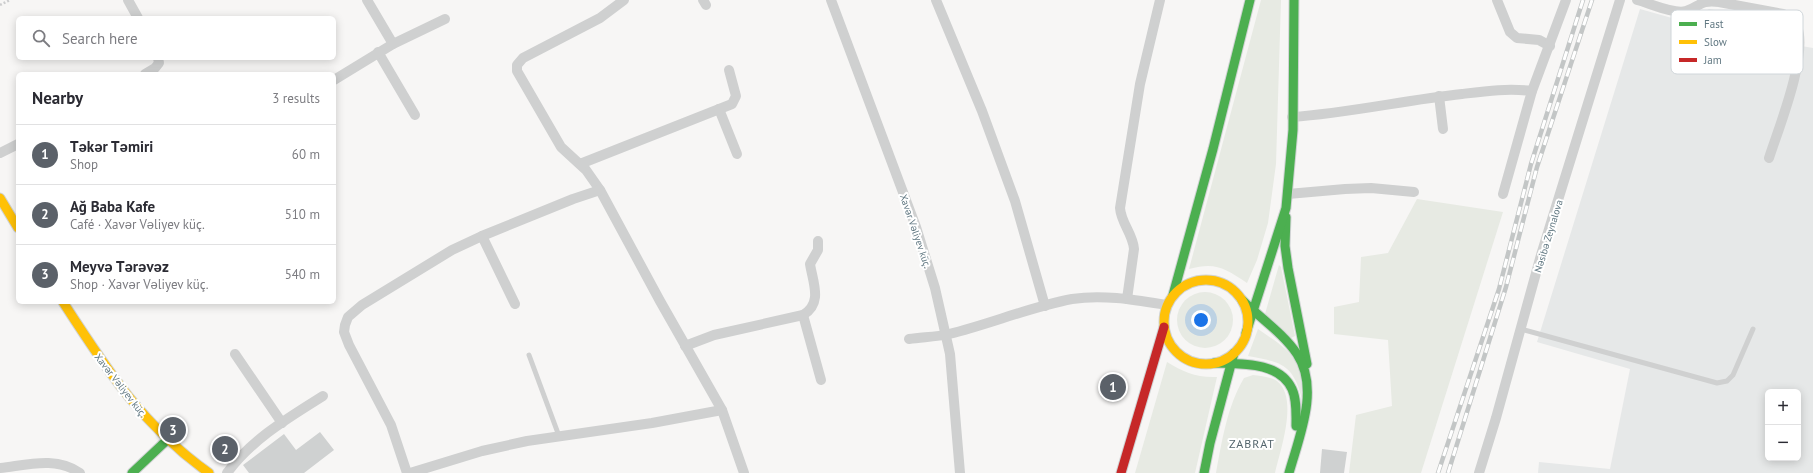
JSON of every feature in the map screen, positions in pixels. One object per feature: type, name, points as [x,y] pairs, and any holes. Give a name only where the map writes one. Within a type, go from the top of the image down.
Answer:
[{"type":"main road","points":[[1173,295],[1213,149],[1250,0]]},
{"type":"main road","points":[[1289,473],[1304,418],[1307,377],[1305,352],[1288,268],[1286,246],[1286,208],[1292,117],[1294,0]]},
{"type":"main road","points":[[0,198],[16,225]]},
{"type":"main road","points":[[1214,363],[1225,359],[1234,353],[1242,344],[1254,312],[1286,208]]},
{"type":"main road","points":[[1294,452],[1296,417],[1295,399],[1292,389],[1286,379],[1280,373],[1265,367],[1232,363],[1202,364],[1181,356],[1173,348],[1167,338],[1164,327],[1164,316],[1167,305],[1173,295],[1181,287],[1192,282],[1209,280],[1225,284],[1235,291],[1242,300],[1296,353],[1307,377]]},
{"type":"main road","points":[[1242,300],[1246,310],[1248,322],[1246,333]]},
{"type":"main road","name":"Xavər Vəliyev küç.","points":[[64,304],[102,361],[128,396],[167,440],[209,473]]},
{"type":"main road","points":[[1121,473],[1164,327]]},
{"type":"main road","points":[[1204,473],[1210,443],[1234,353]]},
{"type":"main road","points":[[132,473],[167,440]]},
{"type":"street","points":[[128,0],[137,16]]},
{"type":"street","points":[[367,0],[393,44]]},
{"type":"street","points":[[624,0],[600,18],[523,58],[517,65],[517,71],[561,147],[580,164],[600,190],[685,346],[722,410],[744,473]]},
{"type":"street","name":"Xavər Vəliyev küç.","points":[[831,0],[916,227],[935,288],[947,335],[950,354],[960,473]]},
{"type":"street","points":[[936,0],[982,111],[1015,200],[1045,306]]},
{"type":"street","points":[[1127,299],[1134,241],[1121,217],[1120,208],[1140,84],[1160,0]]},
{"type":"street","points":[[1497,0],[1510,32],[1517,38],[1540,40],[1550,46]]},
{"type":"street","points":[[1503,194],[1532,91],[1566,0]]},
{"type":"street","name":"Nəsibə Zeynalova","points":[[1478,473],[1494,426],[1542,255],[1620,0]]},
{"type":"street","points":[[1637,0],[1672,10]]},
{"type":"street","points":[[1689,10],[1701,3],[1709,1],[1762,10]]},
{"type":"street","points":[[336,79],[378,52],[445,19]]},
{"type":"street","points":[[378,52],[415,115]]},
{"type":"street","points":[[148,72],[155,68],[159,63],[158,60]]},
{"type":"street","points":[[580,164],[732,104],[736,96],[729,70]]},
{"type":"street","points":[[1769,158],[1795,74]]},
{"type":"street","points":[[1292,117],[1346,112],[1439,96],[1502,89],[1532,91]]},
{"type":"street","points":[[1439,96],[1443,129]]},
{"type":"street","points":[[719,109],[737,154]]},
{"type":"street","points":[[0,153],[16,145]]},
{"type":"street","points":[[1288,194],[1345,188],[1371,188],[1414,192]]},
{"type":"street","points":[[406,473],[391,425],[349,345],[344,332],[348,317],[362,306],[452,250],[482,236],[573,199],[600,190]]},
{"type":"street","points":[[482,236],[515,304]]},
{"type":"street","points":[[685,346],[714,335],[803,315],[810,311],[815,302],[815,285],[810,264],[818,250],[818,241]]},
{"type":"street","points":[[909,339],[947,335],[1074,299],[1127,299],[1167,305]]},
{"type":"street","points":[[803,315],[821,380]]},
{"type":"street","points":[[235,354],[282,423]]},
{"type":"street","points":[[227,473],[239,457],[250,446],[323,396]]},
{"type":"street","points":[[410,473],[482,450],[559,436],[652,423],[722,410]]},
{"type":"street","points":[[0,468],[52,462],[72,467],[80,473]]},
{"type":"lane","points":[[1521,329],[1717,383],[1728,381],[1733,375],[1753,329]]},
{"type":"lane","points":[[529,354],[559,436]]},
{"type":"path","points":[[0,5],[10,0]]},
{"type":"shaded area","points":[[1261,0],[1281,0],[1276,164],[1268,223],[1257,260],[1247,283],[1226,270],[1213,266],[1189,269]]},
{"type":"shaded area","points":[[1640,9],[1671,18],[1671,74],[1803,74],[1803,46],[1813,48],[1813,473],[1538,473],[1539,462],[1610,469],[1630,369],[1537,342]]},
{"type":"shaded area","points":[[1417,199],[1503,212],[1421,473],[1349,473],[1356,415],[1392,406],[1388,340],[1334,334],[1334,307],[1359,302],[1361,257],[1388,253]]},
{"type":"shaded area","points":[[1279,265],[1281,267],[1295,336],[1291,338],[1265,314]]},
{"type":"shaded area","points":[[1205,292],[1216,294],[1225,300],[1231,309],[1233,320],[1231,331],[1225,340],[1216,346],[1205,348],[1194,346],[1185,340],[1179,331],[1177,320],[1179,309],[1185,300],[1194,294]]},
{"type":"shaded area","points":[[1258,329],[1280,345],[1294,359],[1300,372],[1302,399],[1294,378],[1284,367],[1269,360],[1248,356]]},
{"type":"shaded area","points":[[1167,362],[1190,374],[1217,377],[1195,473],[1135,473]]},
{"type":"shaded area","points":[[1253,375],[1277,381],[1283,389],[1287,399],[1284,439],[1275,473],[1216,473],[1226,424],[1233,401],[1244,378]]},
{"type":"building","points":[[320,432],[334,450],[304,473],[249,473],[243,465],[284,434],[296,450]]},
{"type":"building","points":[[1322,449],[1347,452],[1344,473],[1320,473]]},
{"type":"railway","points":[[1438,473],[1499,289],[1531,164],[1583,0]]},
{"type":"railway","points":[[1448,473],[1506,287],[1537,167],[1592,0]]},
{"type":"traffic: fast","points":[[1173,295],[1213,149],[1250,0]]},
{"type":"traffic: fast","points":[[1246,333],[1286,208],[1293,130],[1294,0]]},
{"type":"traffic: fast","points":[[1286,217],[1285,246],[1288,268],[1307,364]]},
{"type":"traffic: fast","points":[[1242,300],[1285,339],[1297,354],[1304,368],[1307,382],[1305,413],[1302,429],[1289,473]]},
{"type":"traffic: fast","points":[[1204,473],[1210,443],[1234,353]]},
{"type":"traffic: fast","points":[[1214,363],[1247,364],[1278,373],[1286,380],[1294,393],[1296,426]]},
{"type":"traffic: fast","points":[[132,473],[167,440]]},
{"type":"traffic: slow","points":[[0,198],[16,225]]},
{"type":"traffic: slow","points":[[1206,280],[1222,283],[1236,292],[1245,306],[1248,322],[1245,338],[1236,352],[1222,361],[1206,364],[1190,361],[1176,352],[1167,338],[1164,322],[1167,306],[1176,292],[1190,283],[1206,280]]},
{"type":"traffic: slow","points":[[64,304],[95,351],[127,395],[164,436],[185,455],[209,473]]},
{"type":"traffic: jam","points":[[1121,473],[1164,327]]},
{"type":"place","name":"Təkər Təmiri","points":[[1113,387]]},
{"type":"place","name":"Meyvə Tərəvəz","points":[[173,430]]},
{"type":"place","name":"Ağ Baba Kafe","points":[[225,449]]},
{"type":"district","name":"ZABRAT","points":[[1252,444]]}]
